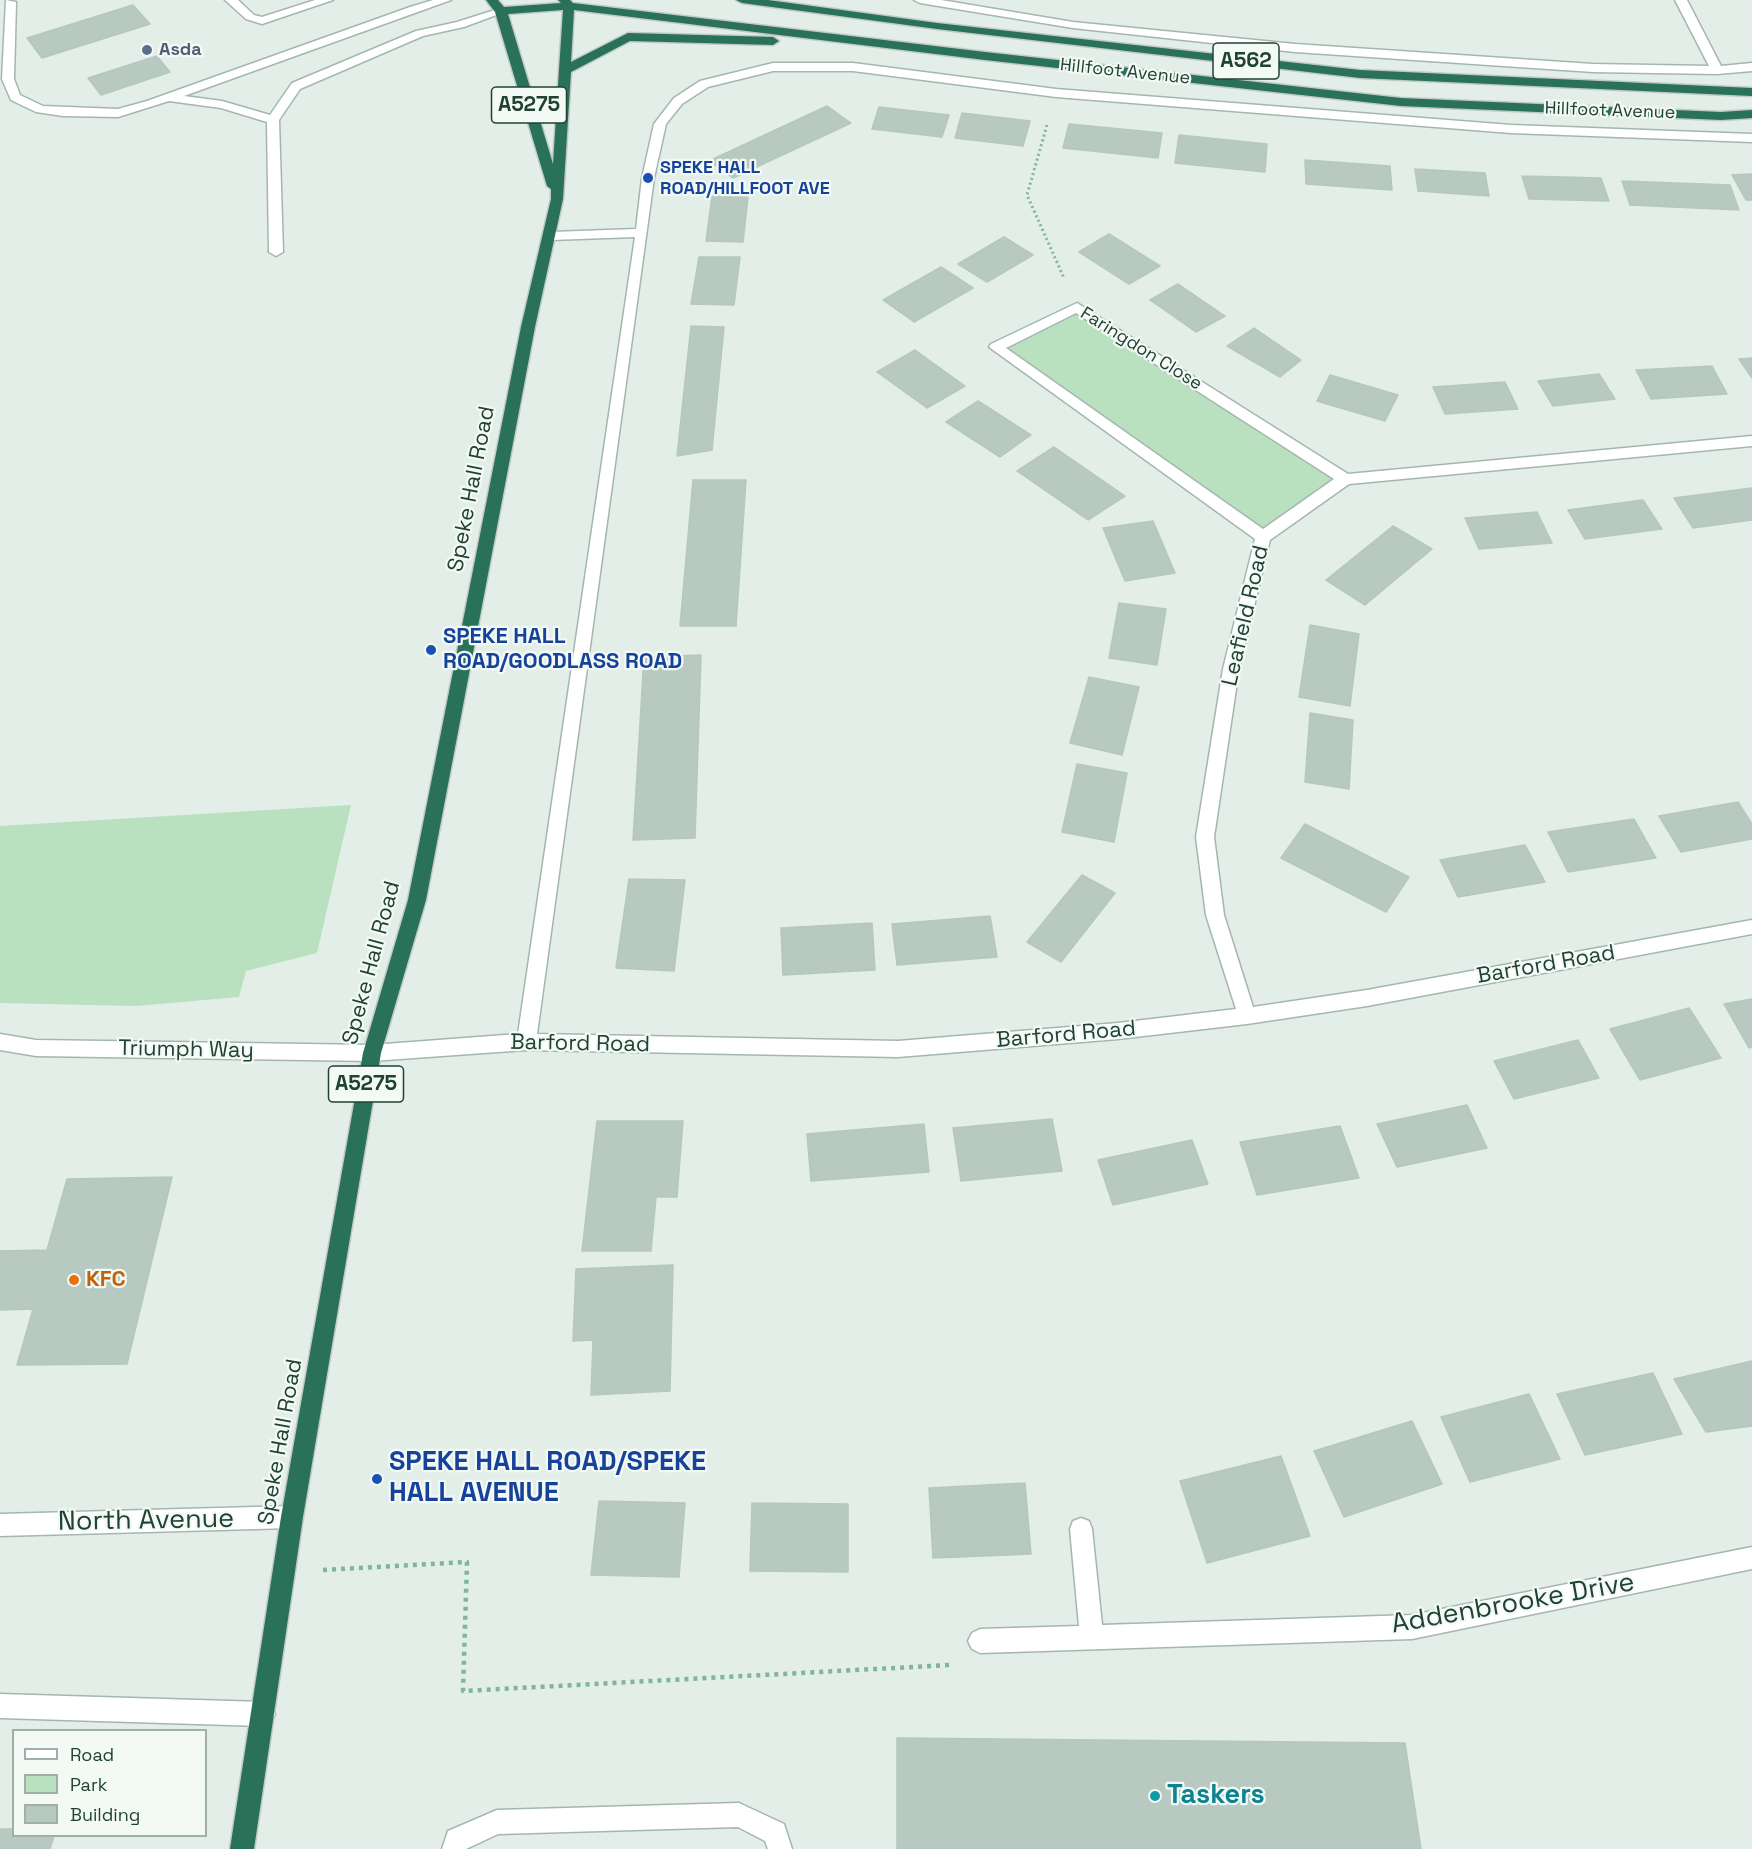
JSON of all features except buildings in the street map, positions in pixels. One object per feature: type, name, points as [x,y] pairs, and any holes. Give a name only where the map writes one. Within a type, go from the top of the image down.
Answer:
[{"type":"highway","name":"Speke Hall Road","points":[[492,0],[501,11],[557,199]]},
{"type":"highway","name":"Hillfoot Avenue","points":[[742,0],[937,26],[1360,74],[1752,92]]},
{"type":"highway","name":"Speke Hall Road","points":[[242,1849],[292,1517],[372,1053],[417,900],[528,327],[557,199],[567,3]]},
{"type":"highway","name":"Hillfoot Avenue","points":[[501,11],[567,3],[882,44],[1401,102],[1721,116],[1752,114]]},
{"type":"highway","points":[[565,70],[628,37],[882,44]]},
{"type":"street","points":[[231,0],[250,17],[262,21],[327,0]]},
{"type":"street","points":[[414,9],[424,0]]},
{"type":"street","points":[[10,2],[8,79],[15,97],[40,109],[63,112],[118,113],[445,0]]},
{"type":"street","name":"Hillfoot Avenue","points":[[920,0],[1073,25],[1295,48],[1593,68],[1718,70],[1752,67]]},
{"type":"street","points":[[1681,0],[1718,70]]},
{"type":"street","points":[[276,252],[273,120],[296,86],[420,33],[460,25],[501,11]]},
{"type":"street","name":"Hillfoot Avenue","points":[[642,233],[648,178],[660,124],[678,101],[704,84],[773,67],[853,67],[1056,93],[1511,129],[1752,138]]},
{"type":"street","points":[[165,98],[222,105],[273,120]]},
{"type":"street","points":[[526,1042],[642,233],[550,236]]},
{"type":"street","name":"Faringdon Close","points":[[1263,537],[996,347],[1077,307],[1345,479]]},
{"type":"street","name":"Leafield Road","points":[[1247,1017],[1215,915],[1205,837],[1231,669],[1263,537],[1345,479],[1752,441]]},
{"type":"street","name":"Barford Road","points":[[372,1053],[526,1042],[898,1049],[1118,1031],[1247,1017],[1367,998],[1752,927]]},
{"type":"street","name":"Triumph Way","points":[[0,1042],[36,1048],[372,1053]]},
{"type":"street","name":"North Avenue","points":[[0,1525],[292,1517]]},
{"type":"street","points":[[1081,1529],[1092,1638]]},
{"type":"street","name":"Addenbrooke Drive","points":[[980,1641],[1412,1627],[1752,1558]]},
{"type":"street","points":[[0,1706],[263,1714]]},
{"type":"street","points":[[454,1849],[457,1840],[497,1822],[739,1815],[775,1833],[780,1849]]},
{"type":"path","points":[[1056,93],[1027,195],[1077,307]]},
{"type":"path","points":[[284,1572],[467,1562],[463,1691],[966,1664],[980,1641]]},
{"type":"green space","points":[[1077,307],[1345,479],[1263,537],[996,347]]},
{"type":"green space","points":[[351,805],[317,953],[246,971],[239,997],[136,1006],[0,1003],[0,826]]},
{"type":"place","name":"Asda","points":[[147,50]]},
{"type":"place","name":"SPEKE HALL ROAD/HILLFOOT AVE","points":[[648,178]]},
{"type":"place","name":"SPEKE HALL ROAD/GOODLASS ROAD","points":[[431,650]]},
{"type":"place","name":"KFC","points":[[74,1280]]},
{"type":"place","name":"SPEKE HALL ROAD/SPEKE HALL AVENUE","points":[[377,1479]]},
{"type":"place","name":"Taskers","points":[[1155,1796]]}]
